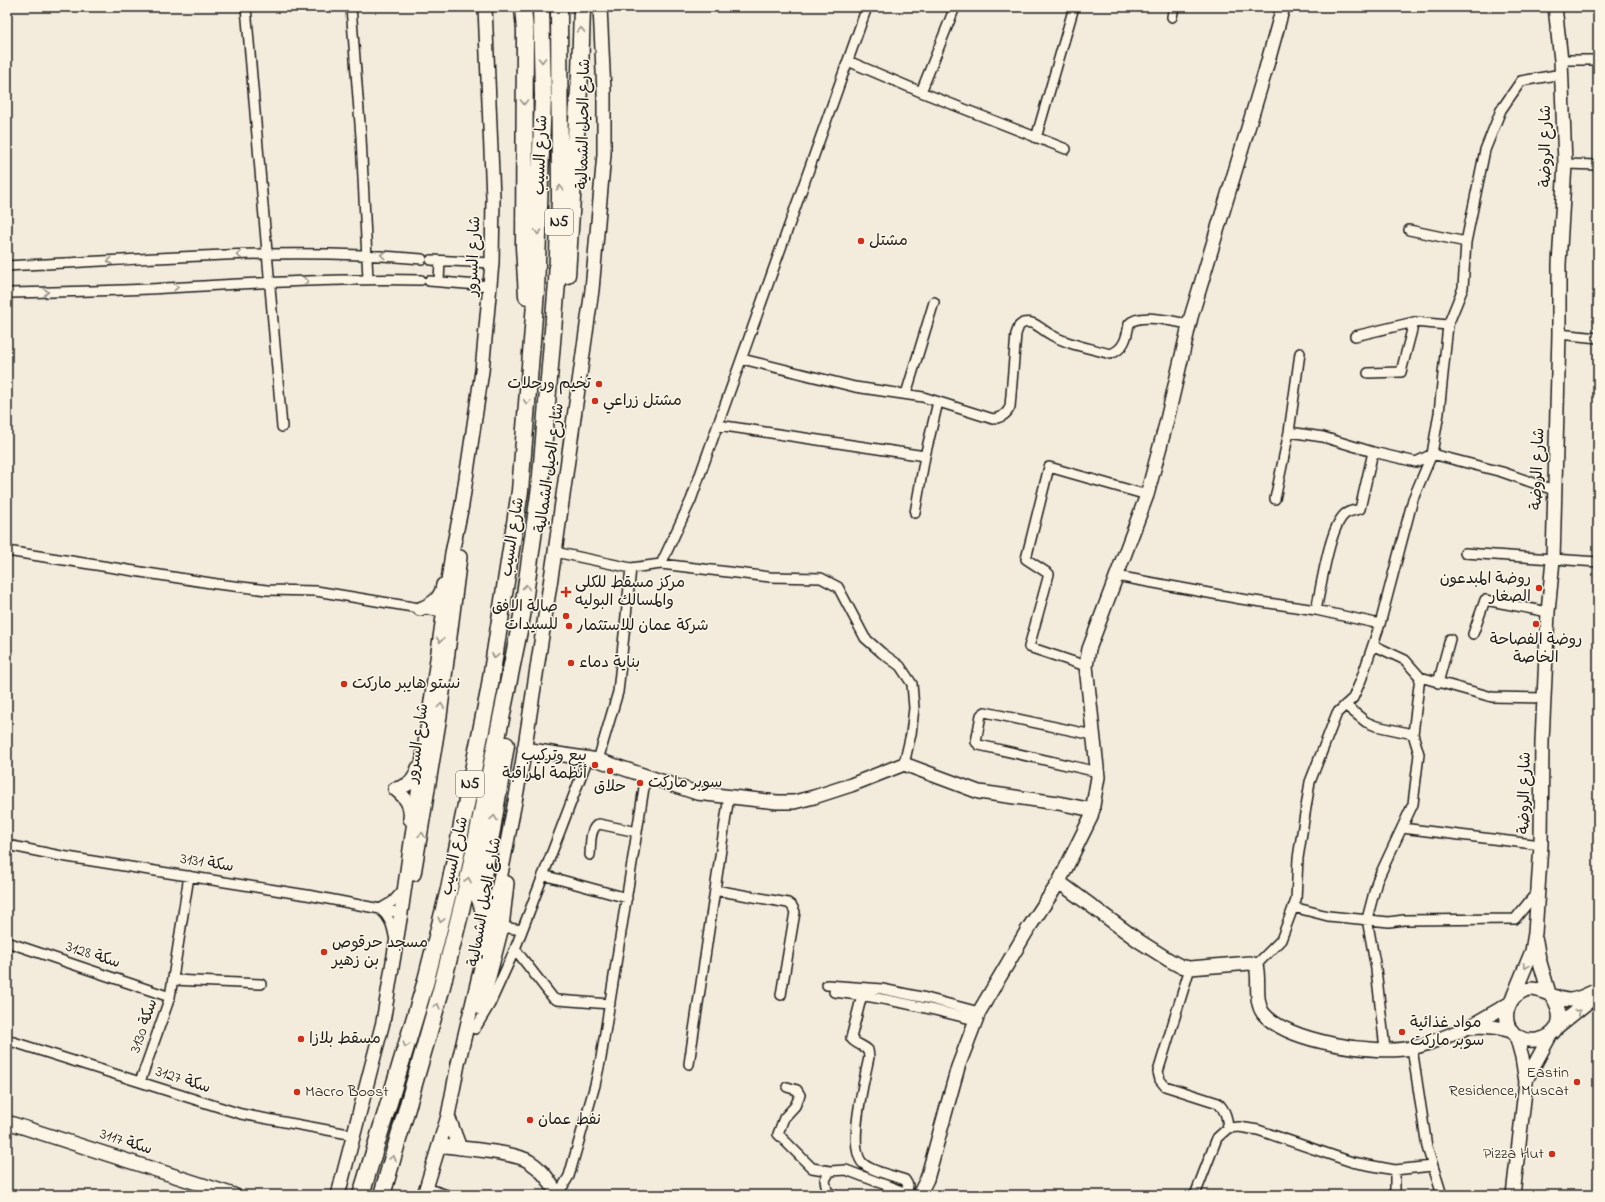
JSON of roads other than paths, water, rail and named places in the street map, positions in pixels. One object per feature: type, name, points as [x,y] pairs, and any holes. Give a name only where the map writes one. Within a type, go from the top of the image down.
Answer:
[{"type":"highway","points":[[523,7],[525,31],[524,247],[530,363]]},
{"type":"highway","name":"شارع السيب","points":[[361,1195],[427,977],[449,889],[488,699],[520,490],[536,291],[542,104],[541,7]]},
{"type":"highway","name":"شارع السيب","points":[[382,1195],[442,990],[466,890],[522,616],[540,487],[556,282],[560,189],[559,7]]},
{"type":"highway","points":[[540,487],[558,364],[570,241],[580,74],[582,7]]},
{"type":"highway","points":[[496,924],[484,912],[479,896],[492,830],[524,630],[522,616]]},
{"type":"highway","points":[[479,896],[488,903],[492,902],[497,896]]},
{"type":"street","points":[[246,7],[282,427]]},
{"type":"street","points":[[351,7],[361,137],[368,279]]},
{"type":"street","name":"شارع السرور","points":[[401,913],[413,879],[419,851],[449,613],[452,553],[462,505],[483,364],[492,263],[493,198],[485,7]]},
{"type":"street","name":"شارع الحيل الشمالية","points":[[425,1191],[484,996],[520,798],[524,749],[555,552],[592,290],[603,162],[604,92],[600,7]]},
{"type":"street","points":[[661,564],[691,500],[867,7]]},
{"type":"street","points":[[921,92],[955,7]]},
{"type":"street","points":[[1036,138],[1074,7]]},
{"type":"street","points":[[1172,17],[1174,7]]},
{"type":"street","points":[[913,1194],[927,1179],[958,1067],[977,1016],[1024,935],[1059,882],[1093,810],[1098,772],[1086,666],[1089,649],[1147,495],[1166,424],[1189,324],[1266,72],[1283,7]]},
{"type":"street","name":"شارع الروضة","points":[[1511,1000],[1532,951],[1535,933],[1541,845],[1544,698],[1548,612],[1553,560],[1559,334],[1559,264],[1565,164],[1562,74],[1555,7]]},
{"type":"street","points":[[1561,60],[1598,60]]},
{"type":"street","points":[[848,61],[921,92],[1066,149]]},
{"type":"street","points":[[1562,74],[1521,82],[1501,110],[1485,150],[1466,242],[1463,288],[1448,325],[1439,413],[1432,454],[1413,499],[1380,624],[1359,686],[1353,698],[1336,713],[1310,782],[1298,858],[1296,900],[1294,907],[1280,940],[1256,965],[1259,1004],[1263,1012],[1271,1020],[1294,1033],[1353,1048],[1412,1048],[1469,1027],[1526,989],[1542,990],[1550,995],[1569,1000],[1598,990]]},
{"type":"street","points":[[1565,164],[1598,165]]},
{"type":"street","points":[[1409,230],[1466,242]]},
{"type":"street","points":[[7,266],[267,254],[367,254],[431,260],[492,263]]},
{"type":"street","points":[[430,281],[431,260]]},
{"type":"street","points":[[7,293],[148,289],[270,282],[368,279],[430,281],[490,286]]},
{"type":"street","points":[[906,394],[934,302]]},
{"type":"street","points":[[742,359],[855,387],[906,394],[993,419],[1002,417],[1006,414],[1010,407],[1016,334],[1019,326],[1023,323],[1036,324],[1058,338],[1110,354],[1117,352],[1123,345],[1129,324],[1136,319],[1145,318],[1189,324]]},
{"type":"street","points":[[1355,336],[1414,322],[1448,325]]},
{"type":"street","points":[[1368,373],[1401,372],[1414,322]]},
{"type":"street","points":[[1559,334],[1598,338]]},
{"type":"street","points":[[1275,499],[1289,432],[1300,353]]},
{"type":"street","points":[[915,513],[925,456],[938,402]]},
{"type":"street","points":[[718,425],[925,456]]},
{"type":"street","points":[[1289,432],[1323,436],[1373,452],[1416,462],[1432,454],[1502,472],[1554,490]]},
{"type":"street","points":[[1316,610],[1333,533],[1342,517],[1349,511],[1360,510],[1373,452]]},
{"type":"street","points":[[1086,666],[1029,647],[1049,574],[1026,559],[1049,467],[1147,495]]},
{"type":"street","name":"شارع السرور","points":[[338,1195],[383,1022],[401,913],[436,670],[461,550],[462,505]]},
{"type":"street","points":[[7,551],[217,584],[266,590],[316,591],[449,613]]},
{"type":"street","points":[[555,552],[631,568],[661,564],[770,578],[821,578],[838,587],[865,638],[900,666],[912,684],[913,714],[911,734],[904,764]]},
{"type":"street","points":[[420,609],[433,604],[439,597],[443,589],[446,564],[452,553]]},
{"type":"street","points":[[1465,553],[1598,562]]},
{"type":"street","points":[[475,1029],[490,1004],[515,949],[543,875],[593,759],[618,692],[631,568]]},
{"type":"street","points":[[1116,576],[1227,597],[1316,610],[1380,624]]},
{"type":"street","points":[[1473,634],[1485,600],[1548,612]]},
{"type":"street","points":[[1438,683],[1450,639]]},
{"type":"street","points":[[1373,645],[1405,660],[1420,677],[1438,683],[1492,697],[1544,698]]},
{"type":"street","points":[[412,834],[409,804],[406,798],[395,789],[408,786],[414,780],[418,770],[430,680],[436,670]]},
{"type":"street","points":[[1385,1049],[1376,969],[1367,919],[1377,881],[1413,804],[1419,754],[1413,734],[1420,677]]},
{"type":"street","points":[[1346,705],[1366,722],[1376,726],[1413,734]]},
{"type":"street","points":[[1093,734],[986,712],[981,715],[976,742],[979,745],[1098,772]]},
{"type":"street","points":[[524,749],[593,759],[646,775],[697,793],[777,802],[794,802],[851,785],[904,764],[979,792],[1058,803],[1093,810]]},
{"type":"street","name":"شارع الحيل الشمالية","points":[[455,1088],[458,1064],[496,924],[497,896],[522,765]]},
{"type":"street","points":[[440,1142],[460,1148],[510,1155],[529,1161],[549,1181],[556,1194],[569,1176],[595,1085],[610,1004],[646,775]]},
{"type":"street","points":[[689,1064],[729,796]]},
{"type":"street","points":[[590,855],[593,830],[595,826],[599,824],[637,832]]},
{"type":"street","points":[[1402,828],[1541,845]]},
{"type":"street","name":"سكة 3131","points":[[7,845],[61,856],[189,876],[401,913]]},
{"type":"street","points":[[543,875],[627,898]]},
{"type":"street","name":"سكة 3130","points":[[140,1082],[170,997],[189,876]]},
{"type":"street","points":[[1059,882],[1092,904],[1139,941],[1180,966],[1190,968],[1250,963],[1256,965]]},
{"type":"street","points":[[396,945],[392,924],[388,916],[380,909],[392,902],[404,889]]},
{"type":"street","points":[[715,890],[788,903],[792,906],[794,912],[781,995]]},
{"type":"street","points":[[1294,907],[1328,916],[1389,922],[1419,920],[1515,919],[1538,891]]},
{"type":"street","points":[[496,924],[522,930]]},
{"type":"street","name":"شارع الروضة","points":[[1535,933],[1539,958],[1550,995]]},
{"type":"street","name":"سكة 3128","points":[[7,942],[170,997]]},
{"type":"street","points":[[515,949],[553,998],[557,1000],[610,1004]]},
{"type":"street","points":[[1190,968],[1158,1072],[1160,1080],[1165,1086],[1218,1103],[1226,1113],[1228,1128]]},
{"type":"street","points":[[173,980],[261,984]]},
{"type":"street","points":[[827,985],[882,989],[977,1016]]},
{"type":"street","points":[[834,992],[862,995],[977,1016]]},
{"type":"street","points":[[1469,1027],[1485,1025],[1499,1026],[1514,1033],[1524,1040],[1534,1041],[1544,1039],[1598,994]]},
{"type":"street","points":[[862,995],[852,1038],[854,1042],[863,1045],[868,1050],[869,1057],[859,1105],[856,1147],[859,1159],[865,1166],[906,1180],[913,1194]]},
{"type":"street","points":[[1526,1082],[1560,1017],[1558,1005],[1550,995]]},
{"type":"street","points":[[1511,1000],[1507,1013],[1508,1022],[1514,1033],[1526,1072],[1513,1195]]},
{"type":"street","name":"سكة 3127","points":[[7,1040],[241,1114],[354,1135]]},
{"type":"street","points":[[1412,1048],[1427,1147],[1442,1195]]},
{"type":"street","points":[[787,1087],[797,1090],[800,1095],[795,1106],[784,1118],[778,1134],[812,1168],[830,1171],[846,1170],[913,1194]]},
{"type":"street","points":[[448,1116],[460,1148]]},
{"type":"street","name":"سكة 3117","points":[[7,1122],[234,1195]]},
{"type":"street","points":[[1195,1195],[1217,1138],[1228,1128],[1239,1127],[1258,1130],[1352,1162],[1394,1170],[1432,1166]]},
{"type":"street","points":[[434,1164],[460,1148]]},
{"type":"street","points":[[1394,1170],[1395,1195]]},
{"type":"street","points":[[830,1171],[825,1180],[827,1191],[834,1195]]},
{"type":"street","points":[[329,1195],[344,1174]]},
{"type":"street","points":[[425,1191],[447,1195]]},
{"type":"place","name":"مشتل","points":[[861,241]]},
{"type":"place","name":"تخيم ورحلات","points":[[599,384]]},
{"type":"place","name":"مشتل زراعي","points":[[595,401]]},
{"type":"place","name":"روضة المبدعون الصغار","points":[[1539,588]]},
{"type":"place","name":"مركز مسقط للكلى والمسالك البوليه","points":[[566,592]]},
{"type":"place","name":"صالة الافق للسيدات","points":[[566,616]]},
{"type":"place","name":"روضة الفصاحة الخاصة","points":[[1536,624]]},
{"type":"place","name":"شركة عمان للاستثمار","points":[[569,626]]},
{"type":"place","name":"بناية دماء","points":[[571,663]]},
{"type":"place","name":"نستو هايبر ماركت","points":[[344,684]]},
{"type":"place","name":"بيع وتركيب أنظمة المراقبة","points":[[595,765]]},
{"type":"place","name":"حلاق","points":[[610,771]]},
{"type":"place","name":"سوبر ماركت","points":[[640,783]]},
{"type":"place","name":"مسجد حرقوص بن زهير","points":[[324,952]]},
{"type":"place","name":"مواد غذائية سوبر ماركت","points":[[1402,1032]]},
{"type":"place","name":"مسقط بلازا","points":[[301,1039]]},
{"type":"place","name":"Eastin Residence, Muscat","points":[[1577,1082]]},
{"type":"place","name":"Macro Boost","points":[[297,1092]]},
{"type":"place","name":"نفط عمان","points":[[530,1120]]},
{"type":"place","name":"Pizza Hut","points":[[1552,1154]]}]
